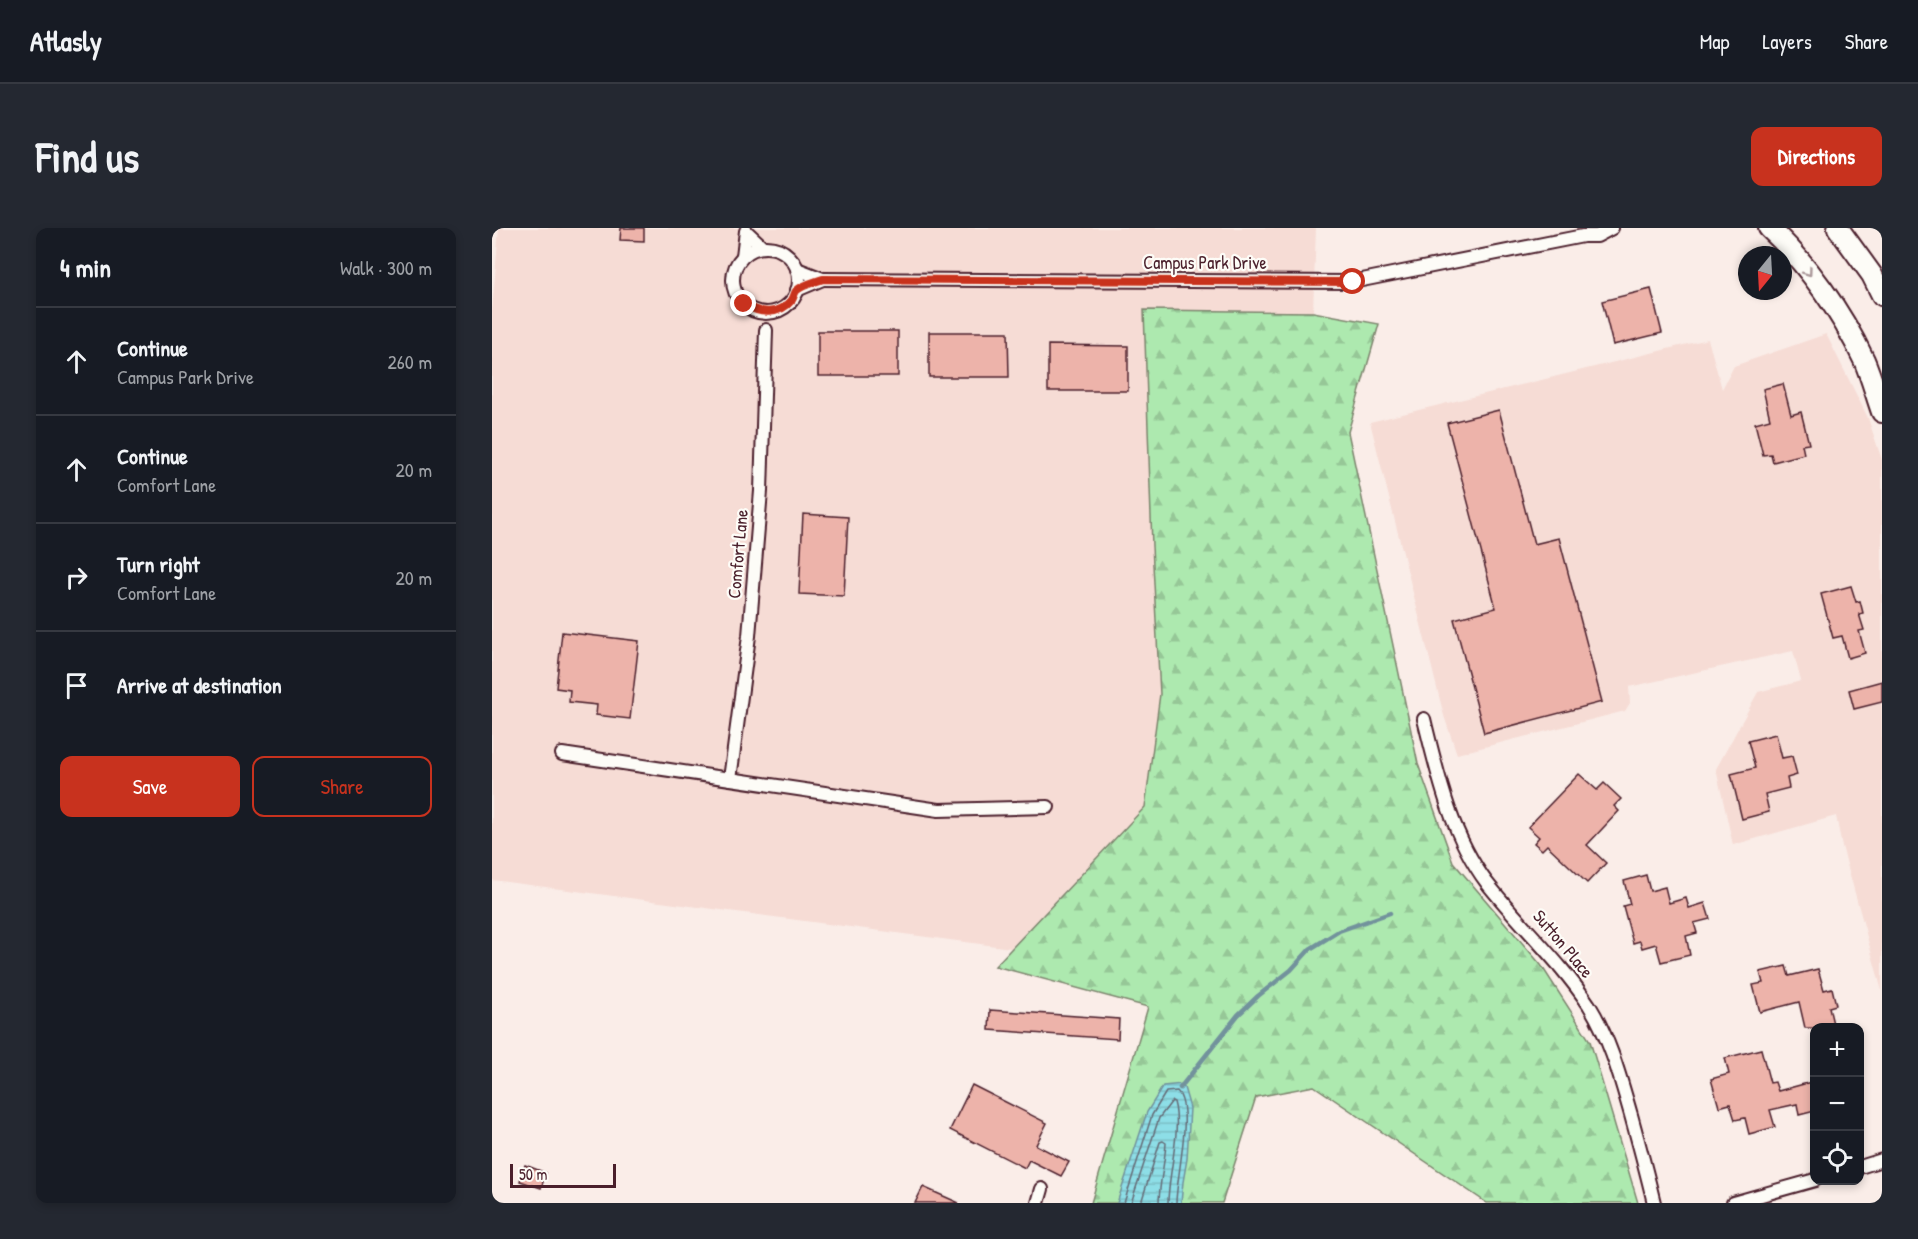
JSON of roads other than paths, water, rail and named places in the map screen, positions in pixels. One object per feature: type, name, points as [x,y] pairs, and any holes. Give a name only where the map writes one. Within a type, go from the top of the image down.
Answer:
[{"type":"highway","points":[[1769,228],[1790,247],[1843,320],[1865,362],[1882,412]]},
{"type":"highway","points":[[1838,228],[1872,275],[1882,295]]},
{"type":"street","name":"Campus Park Drive","points":[[797,269],[823,279],[1353,282],[1585,232],[1597,236],[1612,228]]},
{"type":"street","points":[[746,229],[763,247]]},
{"type":"street","points":[[743,256],[746,229]]},
{"type":"street","points":[[766,330],[737,296],[733,285],[733,274],[743,256],[763,247],[783,252],[797,269],[797,290]]},
{"type":"street","name":"Campus Park Drive","points":[[797,290],[823,279]]},
{"type":"street","name":"Comfort Lane","points":[[730,779],[749,636],[761,491],[766,330],[774,311],[784,307],[792,300],[797,290]]},
{"type":"street","points":[[749,308],[763,313],[774,311]]},
{"type":"street","name":"Sutton Place","points":[[1424,719],[1443,796],[1470,856],[1486,882],[1587,1002],[1606,1036],[1623,1088],[1654,1203]]},
{"type":"street","points":[[562,754],[939,810],[1048,807]]},
{"type":"street","points":[[1864,1166],[1882,1160]]},
{"type":"street","points":[[1733,1203],[1810,1181]]},
{"type":"street","points":[[1038,1203],[1042,1189]]},
{"type":"water","points":[[1183,1084],[1190,1108],[1187,1159],[1181,1203],[1117,1203],[1147,1112],[1163,1086]]},
{"type":"waterway","points":[[1180,1088],[1238,1015],[1291,970],[1310,949],[1339,931],[1390,913]]}]
